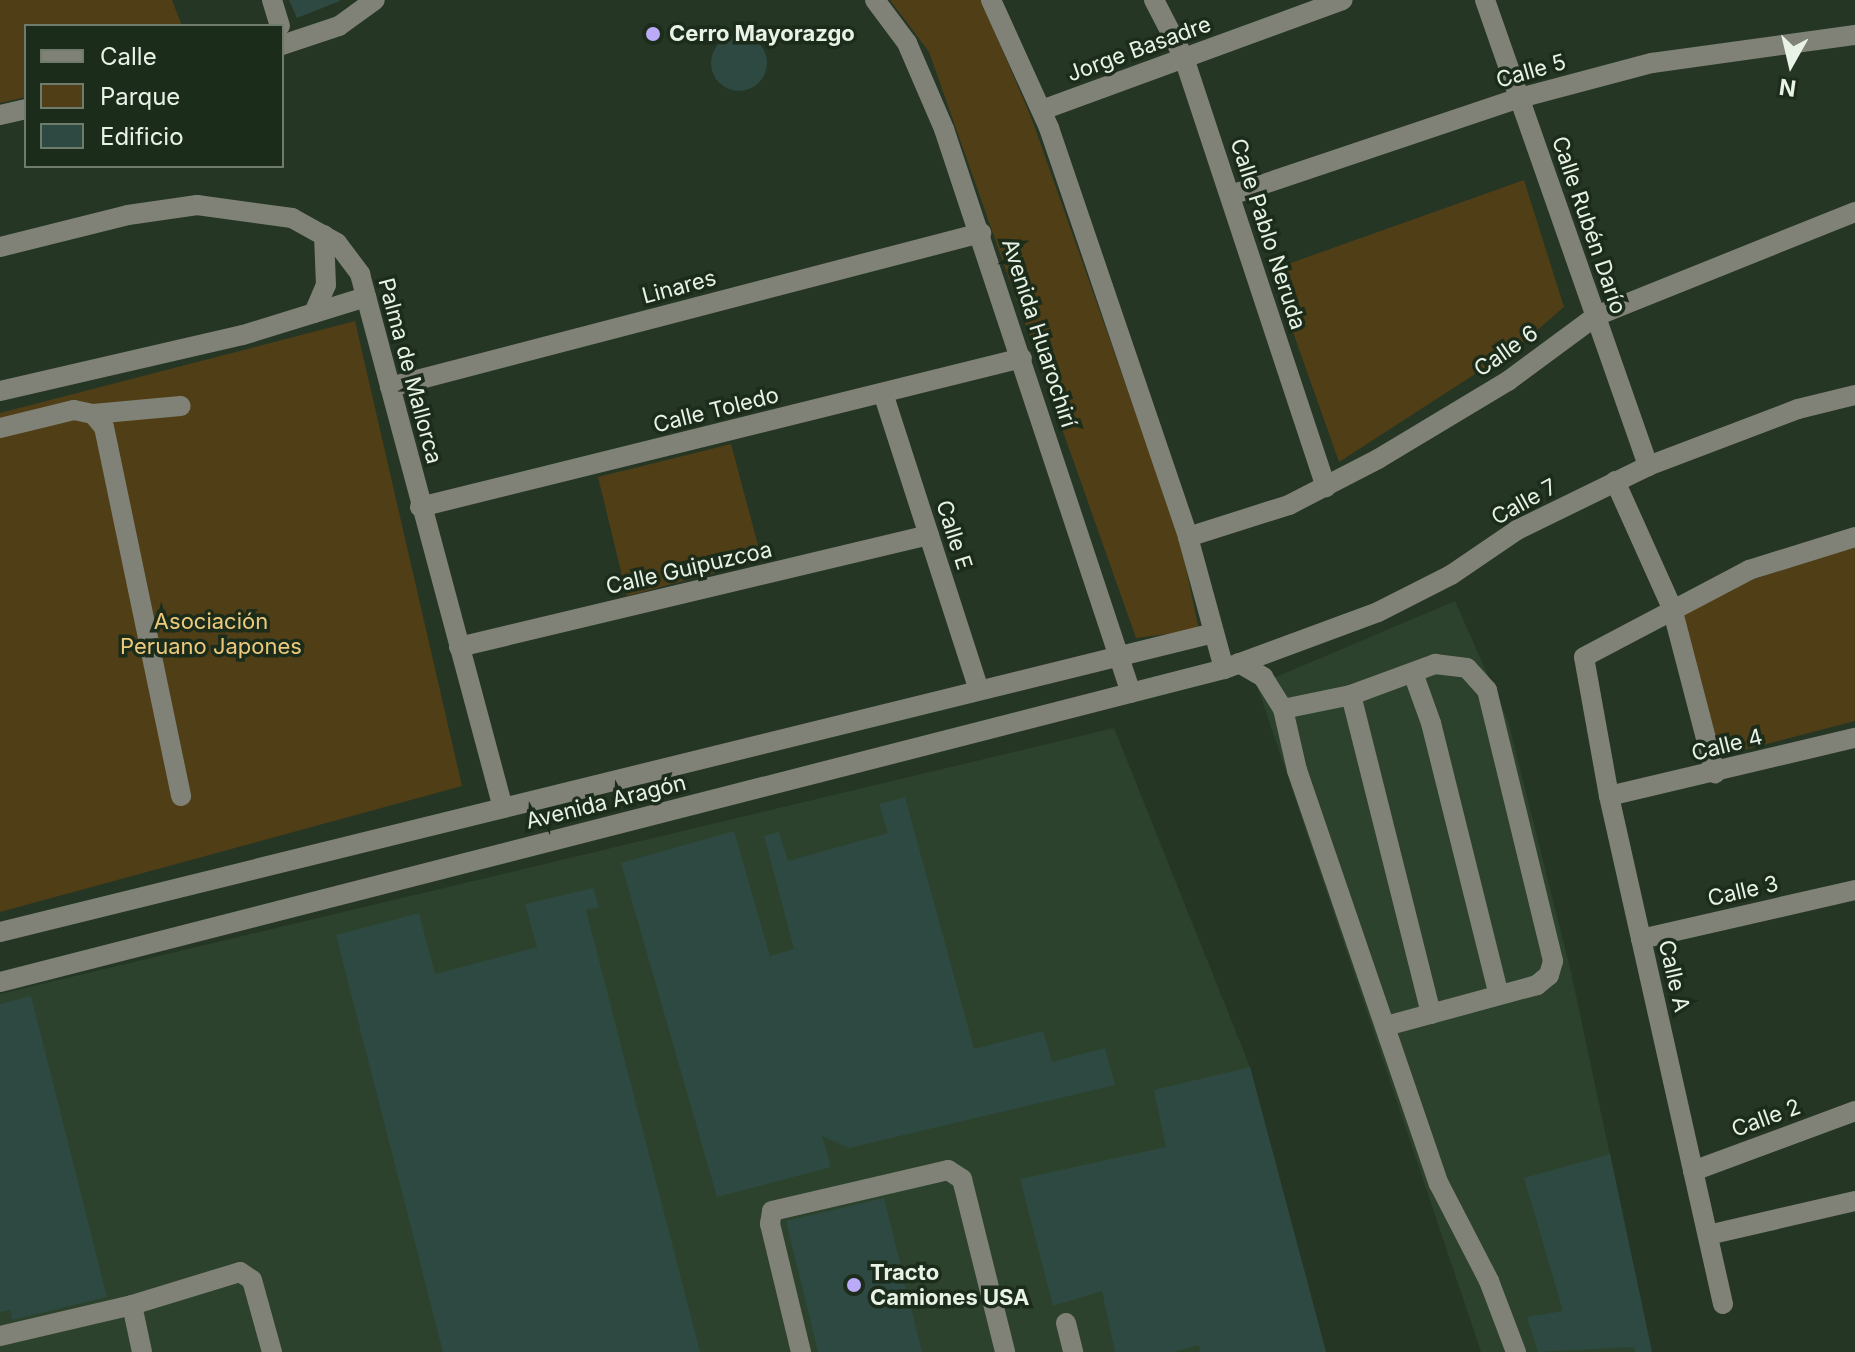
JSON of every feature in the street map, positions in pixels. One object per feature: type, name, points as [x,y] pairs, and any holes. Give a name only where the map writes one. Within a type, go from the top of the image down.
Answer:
[{"type":"street","points":[[272,0],[279,24]]},
{"type":"street","points":[[284,36],[339,26],[375,0]]},
{"type":"street","name":"Avenida Huarochirí","points":[[875,0],[914,56],[981,233],[1131,693]]},
{"type":"street","points":[[991,0],[1042,110],[1188,537],[1214,633],[1231,666],[1263,677],[1283,709],[1297,770],[1439,1184],[1489,1281],[1516,1352]]},
{"type":"street","name":"Calle Pablo Neruda","points":[[1154,0],[1184,58],[1326,487]]},
{"type":"street","name":"Jorge Basadre","points":[[1042,110],[1342,0]]},
{"type":"street","name":"Calle Rubén Darío","points":[[1485,0],[1648,466]]},
{"type":"street","name":"Calle 5","points":[[1231,195],[1520,98],[1652,63],[1855,35]]},
{"type":"street","points":[[0,115],[24,109]]},
{"type":"street","name":"Palma de Mallorca","points":[[0,247],[128,215],[197,205],[292,218],[324,235],[360,274],[503,808]]},
{"type":"street","name":"Calle 6","points":[[1188,537],[1289,505],[1326,487],[1508,381],[1596,316],[1855,212]]},
{"type":"street","name":"Linares","points":[[390,387],[981,233]]},
{"type":"street","points":[[314,313],[326,285],[324,235]]},
{"type":"street","points":[[0,391],[243,335],[366,297]]},
{"type":"street","name":"Calle Toledo","points":[[420,507],[1022,358]]},
{"type":"street","name":"Calle E","points":[[883,393],[979,690]]},
{"type":"street","name":"Calle 7","points":[[1231,666],[1378,612],[1451,575],[1517,530],[1648,466],[1798,409],[1855,395]]},
{"type":"street","points":[[0,428],[74,410],[93,414],[181,406]]},
{"type":"street","points":[[93,414],[104,427],[181,796]]},
{"type":"street","points":[[1615,481],[1672,608],[1715,773]]},
{"type":"street","name":"Calle Guipuzcoa","points":[[459,647],[929,535]]},
{"type":"street","points":[[1672,608],[1749,570],[1855,537]]},
{"type":"street","name":"Calle A","points":[[1672,608],[1584,657],[1609,796],[1723,1304]]},
{"type":"street","name":"Avenida Aragón","points":[[0,932],[1214,633]]},
{"type":"street","points":[[1283,709],[1351,695],[1413,673],[1452,664],[1480,678],[1487,690],[1553,961],[1549,975],[1537,985],[1386,1026]]},
{"type":"street","name":"Avenida Aragón","points":[[0,982],[1231,666]]},
{"type":"street","points":[[1413,673],[1431,723],[1499,995]]},
{"type":"street","points":[[1351,695],[1431,1014]]},
{"type":"street","name":"Calle 4","points":[[1609,796],[1855,738]]},
{"type":"street","name":"Calle 3","points":[[1641,939],[1855,890]]},
{"type":"street","name":"Calle 2","points":[[1693,1171],[1855,1111]]},
{"type":"street","points":[[801,1352],[770,1224],[772,1211],[948,1170],[962,1179],[1005,1352]]},
{"type":"street","points":[[1708,1235],[1855,1201]]},
{"type":"street","points":[[0,1336],[132,1305],[248,1273],[272,1352]]},
{"type":"street","points":[[132,1305],[142,1352]]},
{"type":"street","points":[[1066,1323],[1073,1352]]},
{"type":"shaded area","points":[[1455,601],[1508,721],[1571,972],[1652,1352],[1481,1352],[1257,685]]},
{"type":"shaded area","points":[[1114,728],[1250,1067],[1326,1352],[0,1352],[0,994]]},
{"type":"green space","points":[[0,0],[172,0],[181,24],[24,24],[24,97],[0,103]]},
{"type":"green space","points":[[890,0],[981,0],[1031,117],[1179,535],[1199,630],[1136,638],[929,52]]},
{"type":"green space","points":[[1524,180],[1564,307],[1520,345],[1339,462],[1271,270]]},
{"type":"green space","name":"Asociación Peruano Japones","points":[[355,321],[462,786],[0,912],[0,413]]},
{"type":"green space","points":[[731,444],[762,560],[627,596],[598,477]]},
{"type":"green space","points":[[1855,545],[1855,721],[1716,757],[1679,613],[1740,584]]},
{"type":"building","points":[[289,0],[340,0],[340,1],[297,18]]},
{"type":"building","points":[[739,35],[759,43],[767,63],[759,83],[739,91],[719,83],[711,63],[719,43]]},
{"type":"building","points":[[905,797],[974,1049],[1043,1031],[1052,1062],[1105,1048],[1115,1085],[849,1148],[822,1136],[831,1167],[717,1197],[621,863],[734,831],[770,956],[794,949],[764,836],[779,832],[788,861],[888,833],[879,804]]},
{"type":"building","points":[[593,888],[599,907],[586,910],[700,1352],[443,1352],[336,935],[419,913],[435,974],[537,947],[525,904]]},
{"type":"building","points":[[31,996],[107,1297],[12,1320],[10,1310],[0,1312],[0,1004]]},
{"type":"building","points":[[1250,1067],[1326,1352],[1200,1352],[1199,1345],[1173,1352],[1115,1352],[1102,1291],[1053,1306],[1020,1179],[1166,1147],[1154,1090]]},
{"type":"building","points":[[1610,1154],[1652,1352],[1635,1352],[1634,1347],[1538,1352],[1527,1317],[1563,1311],[1524,1178]]},
{"type":"building","name":"Tracto Camiones USA","points":[[884,1198],[922,1352],[818,1352],[786,1221]]},
{"type":"place","name":"Cerro Mayorazgo","points":[[653,34]]},
{"type":"place","name":"Tracto Camiones USA","points":[[854,1285]]}]
